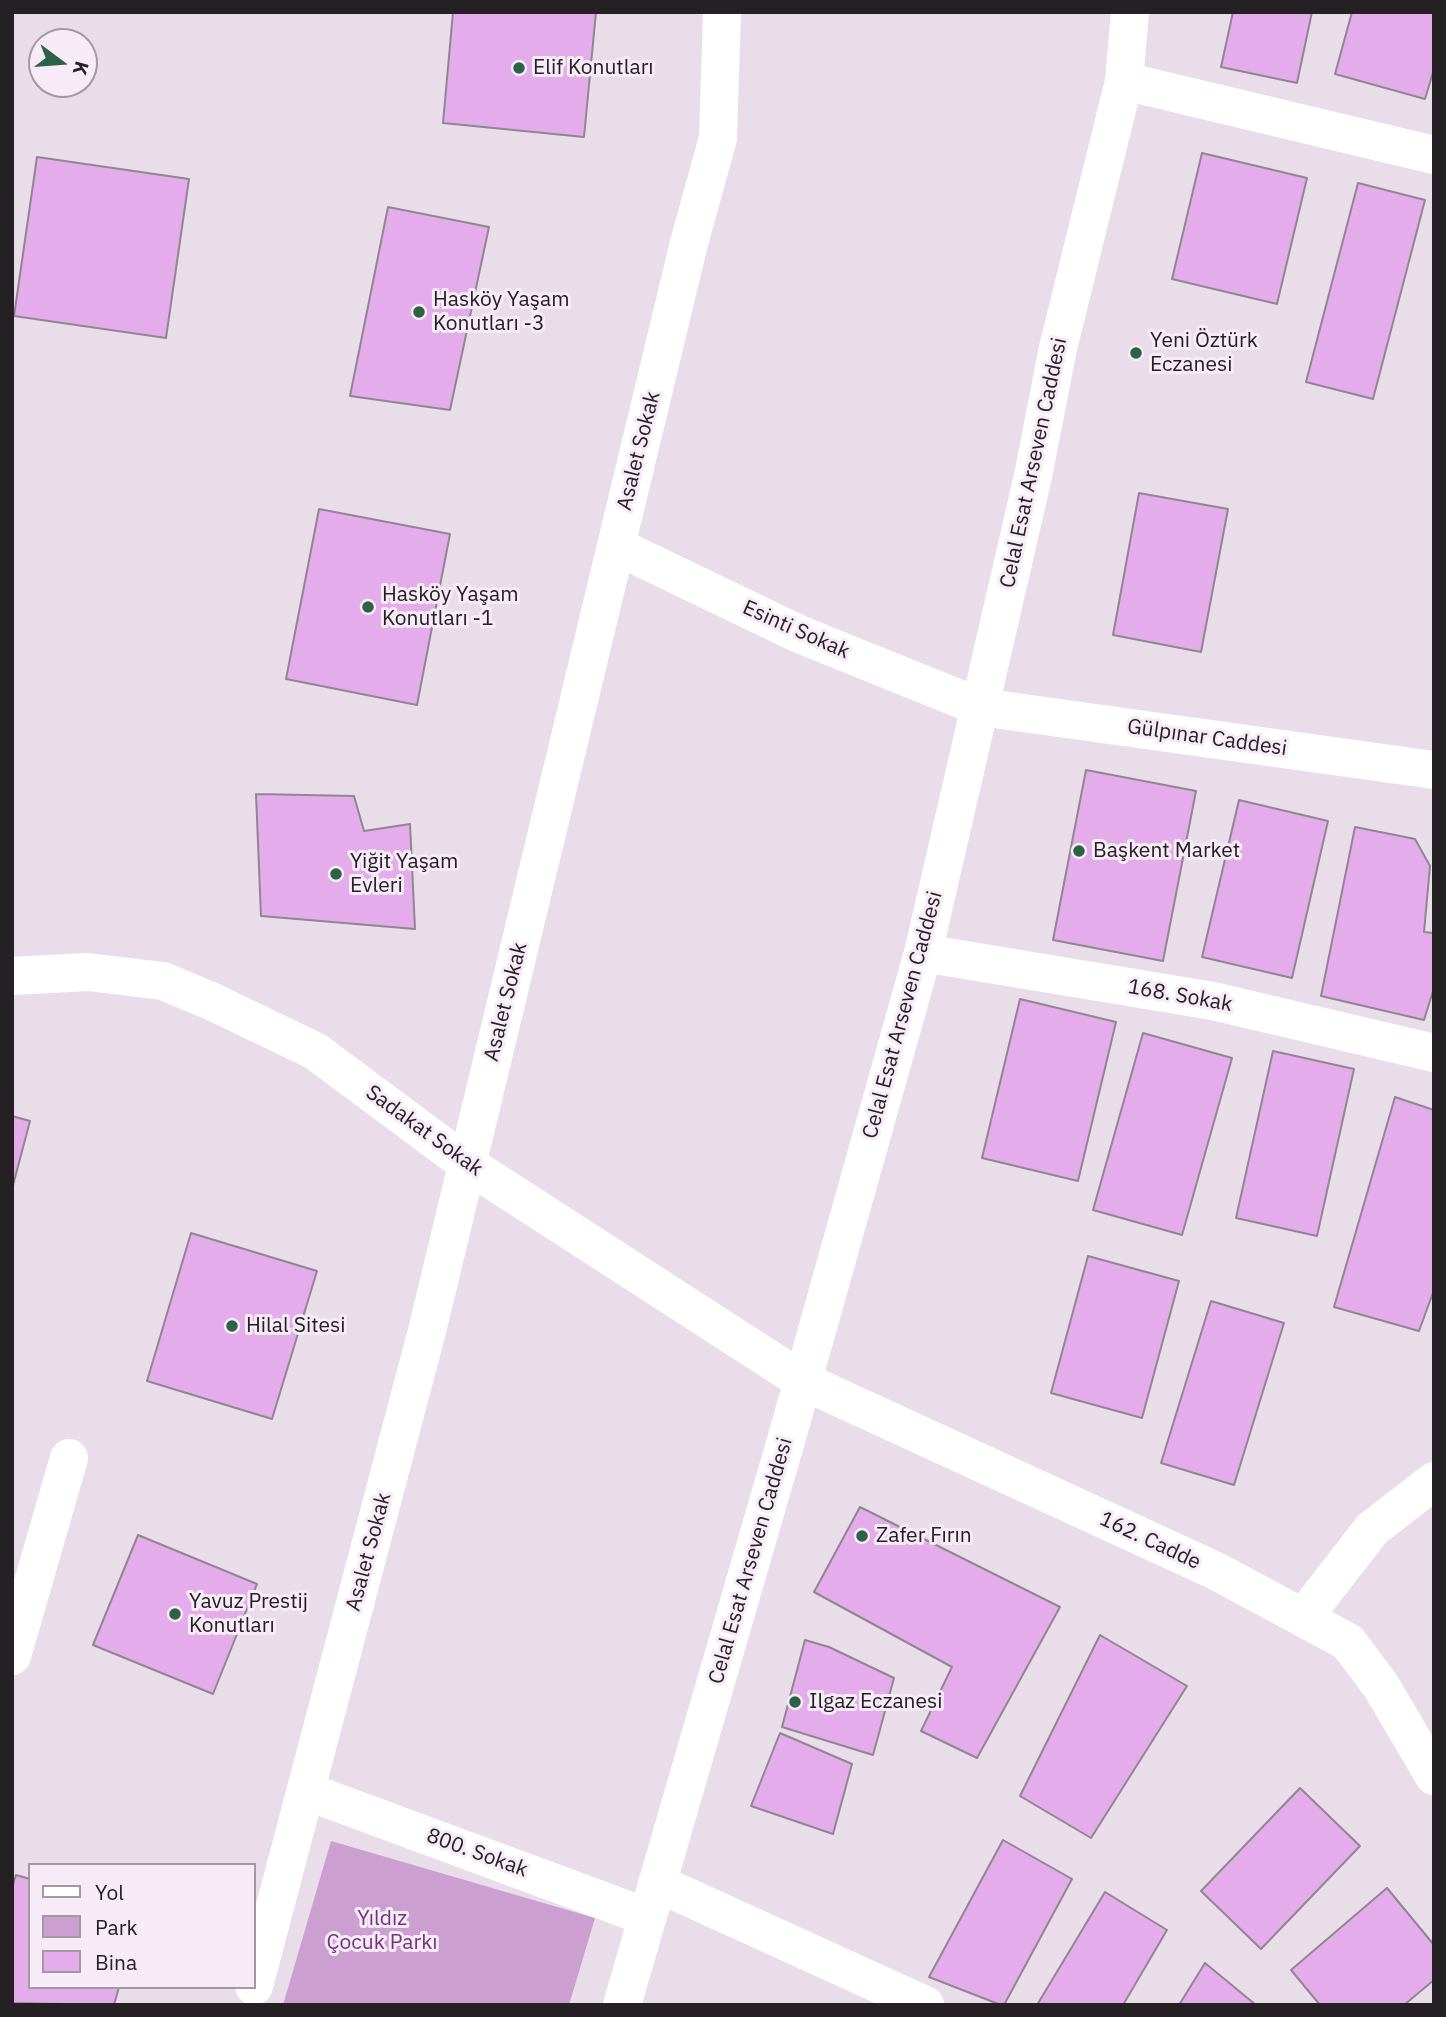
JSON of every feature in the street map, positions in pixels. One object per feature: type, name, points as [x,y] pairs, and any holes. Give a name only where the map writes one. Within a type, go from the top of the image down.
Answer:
[{"type":"street","name":"Asalet Sokak","points":[[256,1979],[428,1327],[689,243],[718,138],[722,12]]},
{"type":"street","name":"Celal Esat Arseven Caddesi","points":[[622,2005],[803,1381],[922,953],[1033,476],[1058,348],[1124,81],[1130,12]]},
{"type":"street","points":[[1124,81],[1434,155]]},
{"type":"street","name":"Esinti Sokak","points":[[616,546],[799,634],[980,707]]},
{"type":"street","name":"Gülpınar Caddesi","points":[[980,707],[1434,770]]},
{"type":"street","name":"168. Sokak","points":[[922,953],[1213,1001],[1434,1054]]},
{"type":"street","name":"Sadakat Sokak","points":[[12,976],[88,972],[163,981],[315,1051],[467,1164],[803,1381]]},
{"type":"street","name":"162. Cadde","points":[[803,1381],[1216,1571],[1348,1642],[1381,1686],[1434,1776]]},
{"type":"street","points":[[12,1656],[69,1458]]},
{"type":"street","points":[[1303,1618],[1372,1529],[1434,1481]]},
{"type":"street","name":"800. Sokak","points":[[306,1791],[652,1900],[925,2005]]},
{"type":"green space","name":"Yıldız Çocuk Parkı","points":[[331,1841],[595,1918],[569,2005],[283,2005]]},
{"type":"building","name":"Elif Konutları","points":[[453,12],[596,12],[584,137],[443,123]]},
{"type":"building","points":[[1233,12],[1312,12],[1297,83],[1221,67]]},
{"type":"building","points":[[1352,12],[1434,12],[1434,69],[1425,99],[1335,74]]},
{"type":"building","points":[[1202,153],[1307,178],[1277,304],[1172,279]]},
{"type":"building","points":[[37,157],[189,179],[166,338],[14,316]]},
{"type":"building","points":[[1358,183],[1425,200],[1373,399],[1306,382]]},
{"type":"building","name":"Hasköy Yaşam Konutları -3","points":[[388,207],[489,227],[450,410],[350,396]]},
{"type":"building","points":[[1139,493],[1228,509],[1201,652],[1113,635]]},
{"type":"building","name":"Hasköy Yaşam Konutları -1","points":[[319,509],[450,534],[417,705],[286,679]]},
{"type":"building","points":[[1086,770],[1196,791],[1163,961],[1053,940]]},
{"type":"building","name":"Yiğit Yaşam Evleri","points":[[256,794],[354,796],[364,831],[410,824],[415,929],[261,916]]},
{"type":"building","points":[[1239,800],[1328,821],[1292,978],[1202,957]]},
{"type":"building","points":[[1355,827],[1415,839],[1430,866],[1424,932],[1434,933],[1434,988],[1424,1020],[1321,996]]},
{"type":"building","points":[[1020,999],[1116,1022],[1078,1181],[982,1158]]},
{"type":"building","points":[[1143,1033],[1232,1058],[1182,1235],[1093,1210]]},
{"type":"building","points":[[1273,1051],[1354,1069],[1317,1236],[1236,1218]]},
{"type":"building","points":[[1395,1097],[1434,1110],[1434,1290],[1419,1331],[1334,1307]]},
{"type":"building","points":[[12,1116],[30,1121],[12,1189]]},
{"type":"building","name":"Hilal Sitesi","points":[[191,1233],[317,1271],[272,1419],[147,1381]]},
{"type":"building","points":[[1088,1256],[1179,1281],[1142,1418],[1051,1393]]},
{"type":"building","points":[[1211,1301],[1284,1323],[1234,1485],[1161,1463]]},
{"type":"building","points":[[860,1507],[1060,1607],[977,1758],[921,1731],[952,1667],[814,1592]]},
{"type":"building","name":"Yavuz Prestij Konutları","points":[[138,1535],[257,1584],[213,1694],[93,1645]]},
{"type":"building","points":[[1100,1635],[1187,1686],[1091,1838],[1020,1796]]},
{"type":"building","points":[[805,1640],[829,1647],[894,1678],[873,1755],[782,1727]]},
{"type":"building","points":[[780,1733],[852,1764],[833,1834],[751,1806]]},
{"type":"building","points":[[1300,1788],[1360,1846],[1261,1949],[1201,1891]]},
{"type":"building","points":[[1003,1840],[1072,1879],[1004,2005],[1001,2005],[929,1977]]},
{"type":"building","points":[[16,1875],[28,1878],[28,1989],[118,1989],[114,2005],[12,2003],[12,1888]]},
{"type":"building","points":[[1387,1888],[1434,1945],[1434,1980],[1404,2005],[1320,2005],[1291,1970]]},
{"type":"building","points":[[1105,1892],[1167,1930],[1123,2005],[1037,2005]]},
{"type":"building","points":[[1205,1963],[1256,2005],[1179,2005]]},
{"type":"place","name":"Elif Konutları","points":[[519,68]]},
{"type":"place","name":"Hasköy Yaşam Konutları -3","points":[[419,312]]},
{"type":"place","name":"Yeni Öztürk Eczanesi","points":[[1136,353]]},
{"type":"place","name":"Hasköy Yaşam Konutları -1","points":[[368,607]]},
{"type":"place","name":"Başkent Market","points":[[1079,851]]},
{"type":"place","name":"Yiğit Yaşam Evleri","points":[[336,874]]},
{"type":"place","name":"Hilal Sitesi","points":[[232,1326]]},
{"type":"place","name":"Zafer Fırın","points":[[862,1536]]},
{"type":"place","name":"Yavuz Prestij Konutları","points":[[175,1614]]},
{"type":"place","name":"Ilgaz Eczanesi","points":[[795,1702]]}]
